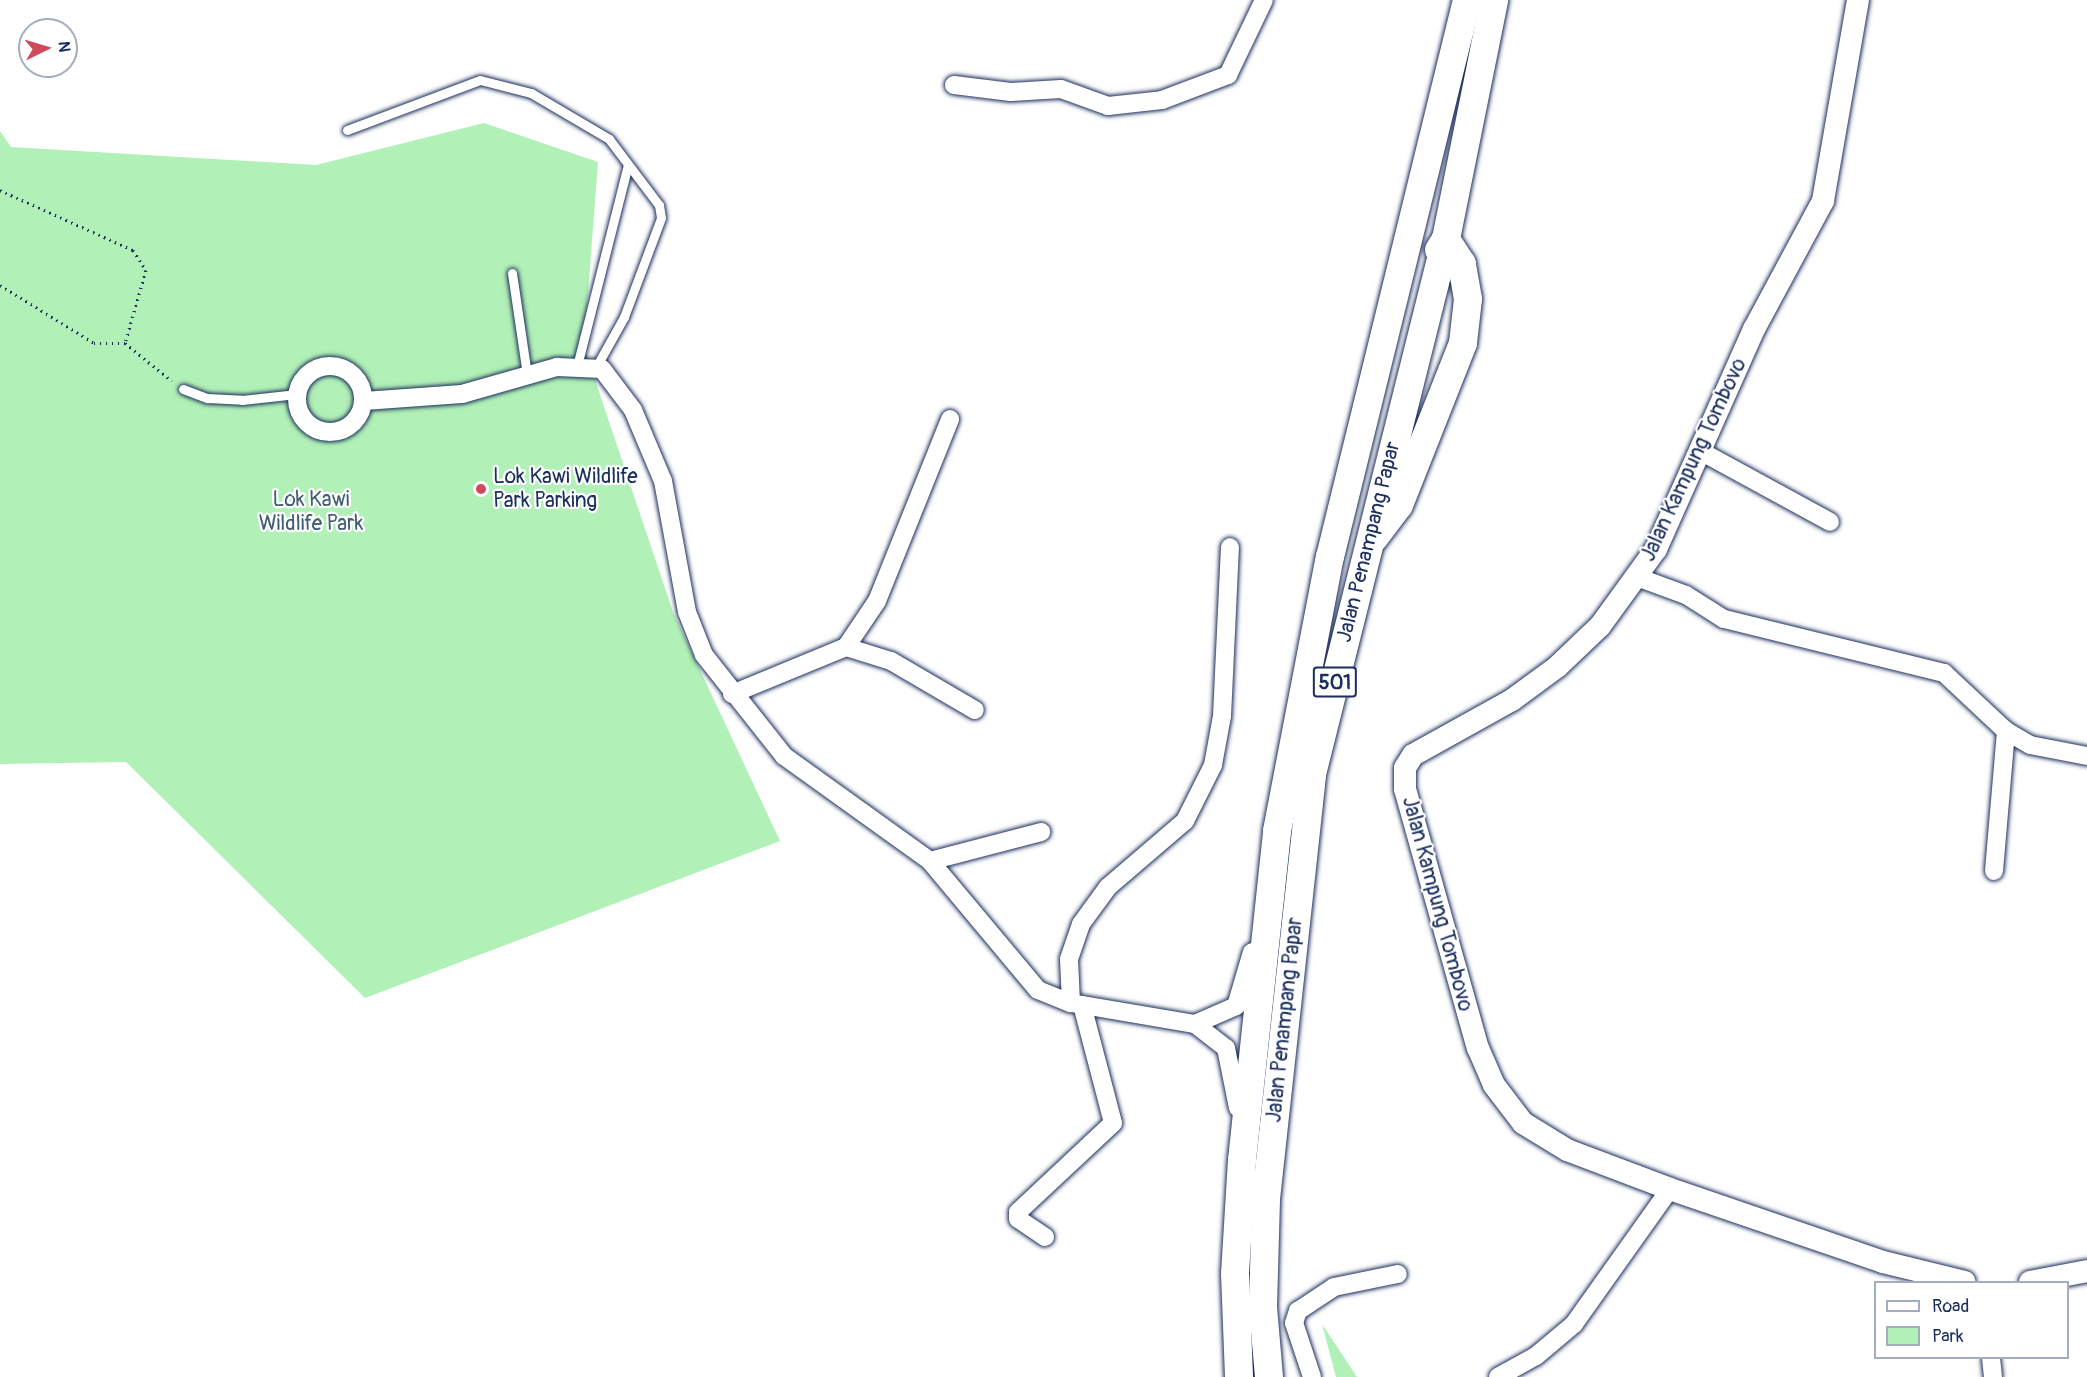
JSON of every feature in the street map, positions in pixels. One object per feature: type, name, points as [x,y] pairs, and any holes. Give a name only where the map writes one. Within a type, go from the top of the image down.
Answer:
[{"type":"main road","name":"Jalan Penampang Papar","points":[[1239,1377],[1235,1274],[1242,1160],[1269,895],[1301,688],[1373,377],[1467,0]]},
{"type":"main road","name":"Jalan Penampang Papar","points":[[1269,1377],[1263,1307],[1266,1199],[1312,774],[1446,239],[1494,0]]},
{"type":"main road","points":[[1368,547],[1399,505],[1463,343],[1468,299],[1462,264],[1446,239],[1373,377]]},
{"type":"street","points":[[954,85],[1011,92],[1061,89],[1108,106],[1162,100],[1228,75],[1264,0]]},
{"type":"street","name":"Jalan Kampung Tombovo","points":[[1858,0],[1823,201],[1754,329],[1656,549],[1600,626],[1557,667],[1512,700],[1413,755],[1406,768],[1405,789],[1468,1018],[1510,1112],[1567,1150],[1670,1189],[1883,1262],[1961,1281]]},
{"type":"street","points":[[334,366],[349,372],[360,385],[364,401],[357,418],[344,430],[326,433],[310,426],[299,411],[297,394],[304,378],[334,366]]},
{"type":"street","points":[[364,401],[425,400],[527,375],[577,366],[596,367],[608,375],[633,410],[659,471],[687,612],[704,655],[732,694],[784,756],[930,861],[1021,975],[1038,990],[1077,1004],[1195,1024],[1226,1048],[1233,1063],[1242,1160]]},
{"type":"street","points":[[732,694],[846,647],[877,601],[950,419]]},
{"type":"street","points":[[1700,451],[1830,522]]},
{"type":"street","points":[[1045,1237],[1018,1219],[1018,1212],[1113,1123],[1077,1004],[1070,959],[1081,924],[1108,886],[1185,820],[1213,765],[1222,716],[1230,547]]},
{"type":"street","points":[[1637,577],[1686,595],[1724,619],[1944,673],[2006,731],[2030,746],[2087,756]]},
{"type":"street","points":[[846,647],[891,661],[975,710]]},
{"type":"street","points":[[1994,871],[2006,731]]},
{"type":"street","points":[[930,861],[1041,832]]},
{"type":"street","points":[[1195,1024],[1236,1006],[1269,895]]},
{"type":"street","points":[[1498,1377],[1536,1356],[1574,1324],[1670,1189]]},
{"type":"street","points":[[2035,1281],[2087,1270]]},
{"type":"street","points":[[1312,1377],[1294,1323],[1298,1311],[1334,1287],[1398,1274]]},
{"type":"street","points":[[1991,1359],[1993,1377]]},
{"type":"lane","points":[[347,130],[468,84],[496,81],[564,110],[609,139],[659,205],[661,218],[624,317],[596,367]]},
{"type":"lane","points":[[577,366],[628,165]]},
{"type":"lane","points":[[512,273],[527,375]]},
{"type":"lane","points":[[183,389],[207,398],[242,400],[297,394]]},
{"type":"path","points":[[0,190],[133,250],[146,270],[125,343]]},
{"type":"path","points":[[0,285],[94,343],[125,343],[183,389]]},
{"type":"green space","name":"Lok Kawi Wildlife Park","points":[[484,123],[598,162],[584,347],[673,612],[780,841],[365,998],[126,762],[0,764],[0,131],[11,147],[316,165]]},
{"type":"green space","points":[[1322,1324],[1357,1377],[1336,1377]]},
{"type":"place","name":"Lok Kawi Wildlife Park Parking","points":[[481,489]]}]
